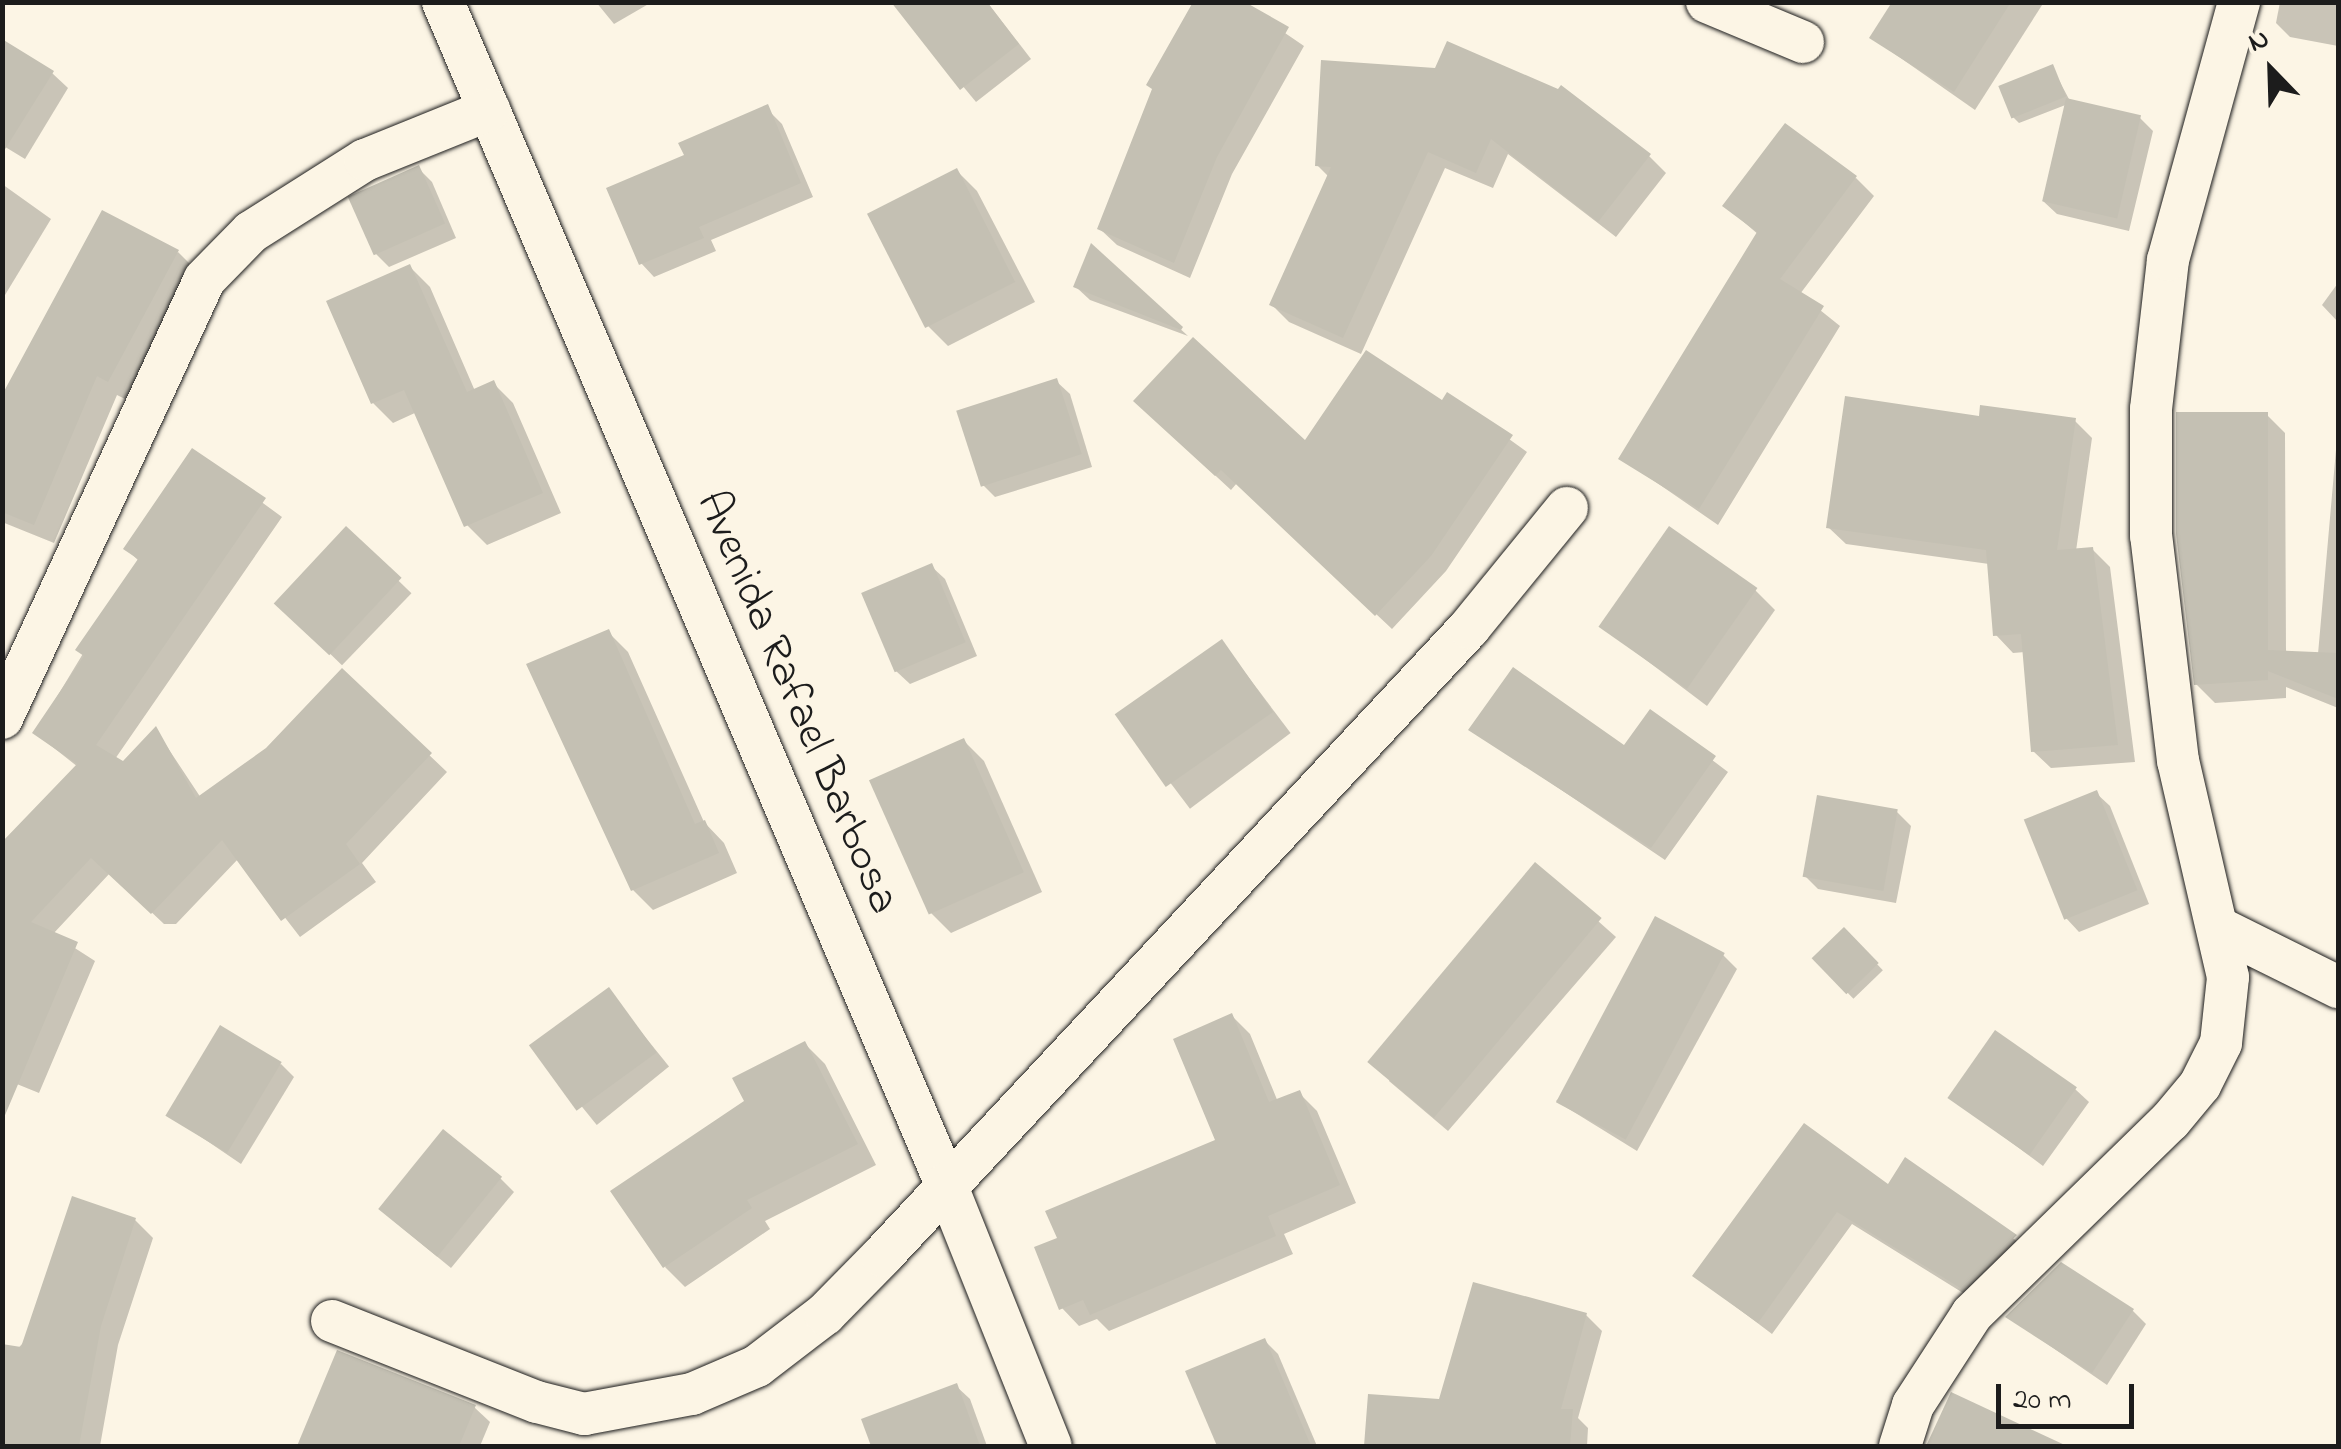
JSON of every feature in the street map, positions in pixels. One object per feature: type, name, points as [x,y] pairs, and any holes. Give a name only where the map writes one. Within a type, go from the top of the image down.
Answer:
[{"type":"street","name":"Avenida Rafael Barbosa","points":[[443,2],[946,1184],[1050,1446]]},
{"type":"street","points":[[1707,2],[1803,42]]},
{"type":"street","points":[[1900,1446],[1914,1405],[1972,1314],[2200,1085],[2220,1043],[2228,976],[2178,761],[2151,536],[2150,409],[2168,260],[2240,2]]},
{"type":"street","points":[[2,718],[204,280],[250,232],[365,160],[489,110]]},
{"type":"street","points":[[332,1321],[537,1402],[588,1430],[692,1394],[757,1366],[826,1314],[1468,628],[1567,508]]},
{"type":"street","points":[[2219,928],[2338,986]]},
{"type":"building","points":[[891,2],[987,2],[1019,44],[960,90]]},
{"type":"building","points":[[1193,2],[1245,2],[1289,27],[1217,157],[1174,263],[1097,229],[1152,89],[1146,85]]},
{"type":"building","points":[[1892,2],[2011,2],[1954,92],[1869,38]]},
{"type":"building","points":[[2,39],[54,71],[2,154]]},
{"type":"building","points":[[1447,41],[1558,89],[1561,85],[1651,154],[1598,222],[1491,139],[1476,173],[1428,152],[1343,338],[1269,305],[1331,167],[1315,166],[1321,60],[1435,68]]},
{"type":"building","points":[[2053,64],[2066,96],[2011,119],[1998,86]]},
{"type":"building","points":[[2066,98],[2141,115],[2117,219],[2042,201]]},
{"type":"building","points":[[768,104],[801,183],[699,227],[704,238],[639,265],[606,188],[684,155],[678,143]]},
{"type":"building","points":[[1785,123],[1857,176],[1780,279],[1824,306],[1699,509],[1618,459],[1757,232],[1722,206]]},
{"type":"building","points":[[419,165],[445,223],[374,255],[348,197]]},
{"type":"building","points":[[957,168],[1015,282],[925,328],[867,214]]},
{"type":"building","points":[[102,210],[179,250],[108,382],[97,376],[34,525],[2,512],[2,395]]},
{"type":"building","points":[[1091,243],[1183,327],[1181,330],[1073,287]]},
{"type":"building","points":[[410,264],[467,392],[494,380],[543,493],[464,527],[404,390],[371,404],[326,301]]},
{"type":"building","points":[[1193,337],[1305,440],[1366,350],[1442,400],[1447,392],[1513,435],[1431,556],[1375,616],[1221,470],[1215,476],[1133,401]]},
{"type":"building","points":[[1057,378],[1082,454],[981,487],[956,411]]},
{"type":"building","points":[[1845,396],[1979,416],[1980,405],[2076,418],[2057,550],[2093,547],[2118,745],[2031,752],[2021,634],[1993,636],[1986,550],[1826,528]]},
{"type":"building","points":[[2176,412],[2268,412],[2268,650],[2338,653],[2338,699],[2268,671],[2268,680],[2194,685],[2176,534]]},
{"type":"building","points":[[192,448],[266,498],[96,745],[123,761],[156,726],[196,798],[266,748],[342,668],[432,753],[346,844],[360,864],[281,921],[222,840],[151,914],[91,858],[31,922],[78,942],[3,1120],[2,842],[77,764],[32,733],[84,656],[75,650],[138,559],[123,549]]},
{"type":"building","points":[[346,526],[402,578],[329,655],[274,604]]},
{"type":"building","points":[[1669,526],[1757,588],[1687,689],[1598,627]]},
{"type":"building","points":[[932,563],[966,642],[895,672],[861,593]]},
{"type":"building","points":[[609,629],[695,824],[705,820],[719,853],[631,891],[526,664]]},
{"type":"building","points":[[1222,639],[1273,712],[1166,787],[1115,714]]},
{"type":"building","points":[[1513,667],[1624,745],[1650,709],[1716,756],[1651,848],[1468,730]]},
{"type":"building","points":[[964,738],[1024,872],[929,915],[869,780]]},
{"type":"building","points":[[2097,790],[2137,890],[2064,920],[2024,820]]},
{"type":"building","points":[[1817,795],[1898,809],[1883,891],[1803,877]]},
{"type":"building","points":[[1535,862],[1602,918],[1434,1118],[1367,1062]]},
{"type":"building","points":[[1655,916],[1725,953],[1626,1139],[1556,1102]]},
{"type":"building","points":[[1844,927],[1879,963],[1846,994],[1812,958]]},
{"type":"building","points":[[609,987],[657,1053],[577,1111],[529,1045]]},
{"type":"building","points":[[1232,1013],[1269,1102],[1300,1090],[1340,1185],[1268,1216],[1276,1236],[1090,1315],[1083,1300],[1059,1310],[1034,1247],[1057,1238],[1045,1211],[1215,1140],[1173,1039]]},
{"type":"building","points":[[220,1025],[282,1062],[227,1153],[165,1116]]},
{"type":"building","points":[[1995,1030],[2077,1087],[2029,1155],[1947,1098]]},
{"type":"building","points":[[805,1041],[858,1144],[747,1200],[752,1208],[663,1268],[610,1191],[744,1101],[732,1078]]},
{"type":"building","points":[[1804,1123],[1888,1184],[1905,1157],[2017,1235],[1962,1289],[1837,1212],[1758,1323],[1692,1276]]},
{"type":"building","points":[[443,1129],[502,1177],[437,1257],[378,1209]]},
{"type":"building","points":[[72,1196],[136,1218],[101,1326],[79,1446],[2,1446],[2,1344],[21,1347]]},
{"type":"building","points":[[2061,1262],[2134,1309],[2092,1373],[2005,1317]]},
{"type":"building","points":[[1473,1282],[1587,1313],[1561,1409],[1573,1409],[1570,1446],[1364,1446],[1368,1394],[1439,1399]]},
{"type":"building","points":[[1265,1338],[1311,1446],[1217,1446],[1185,1371]]},
{"type":"building","points":[[337,1350],[476,1405],[459,1446],[297,1446]]},
{"type":"building","points":[[957,1383],[980,1446],[871,1446],[861,1419]]},
{"type":"building","points":[[1951,1392],[2067,1446],[1926,1446]]}]
